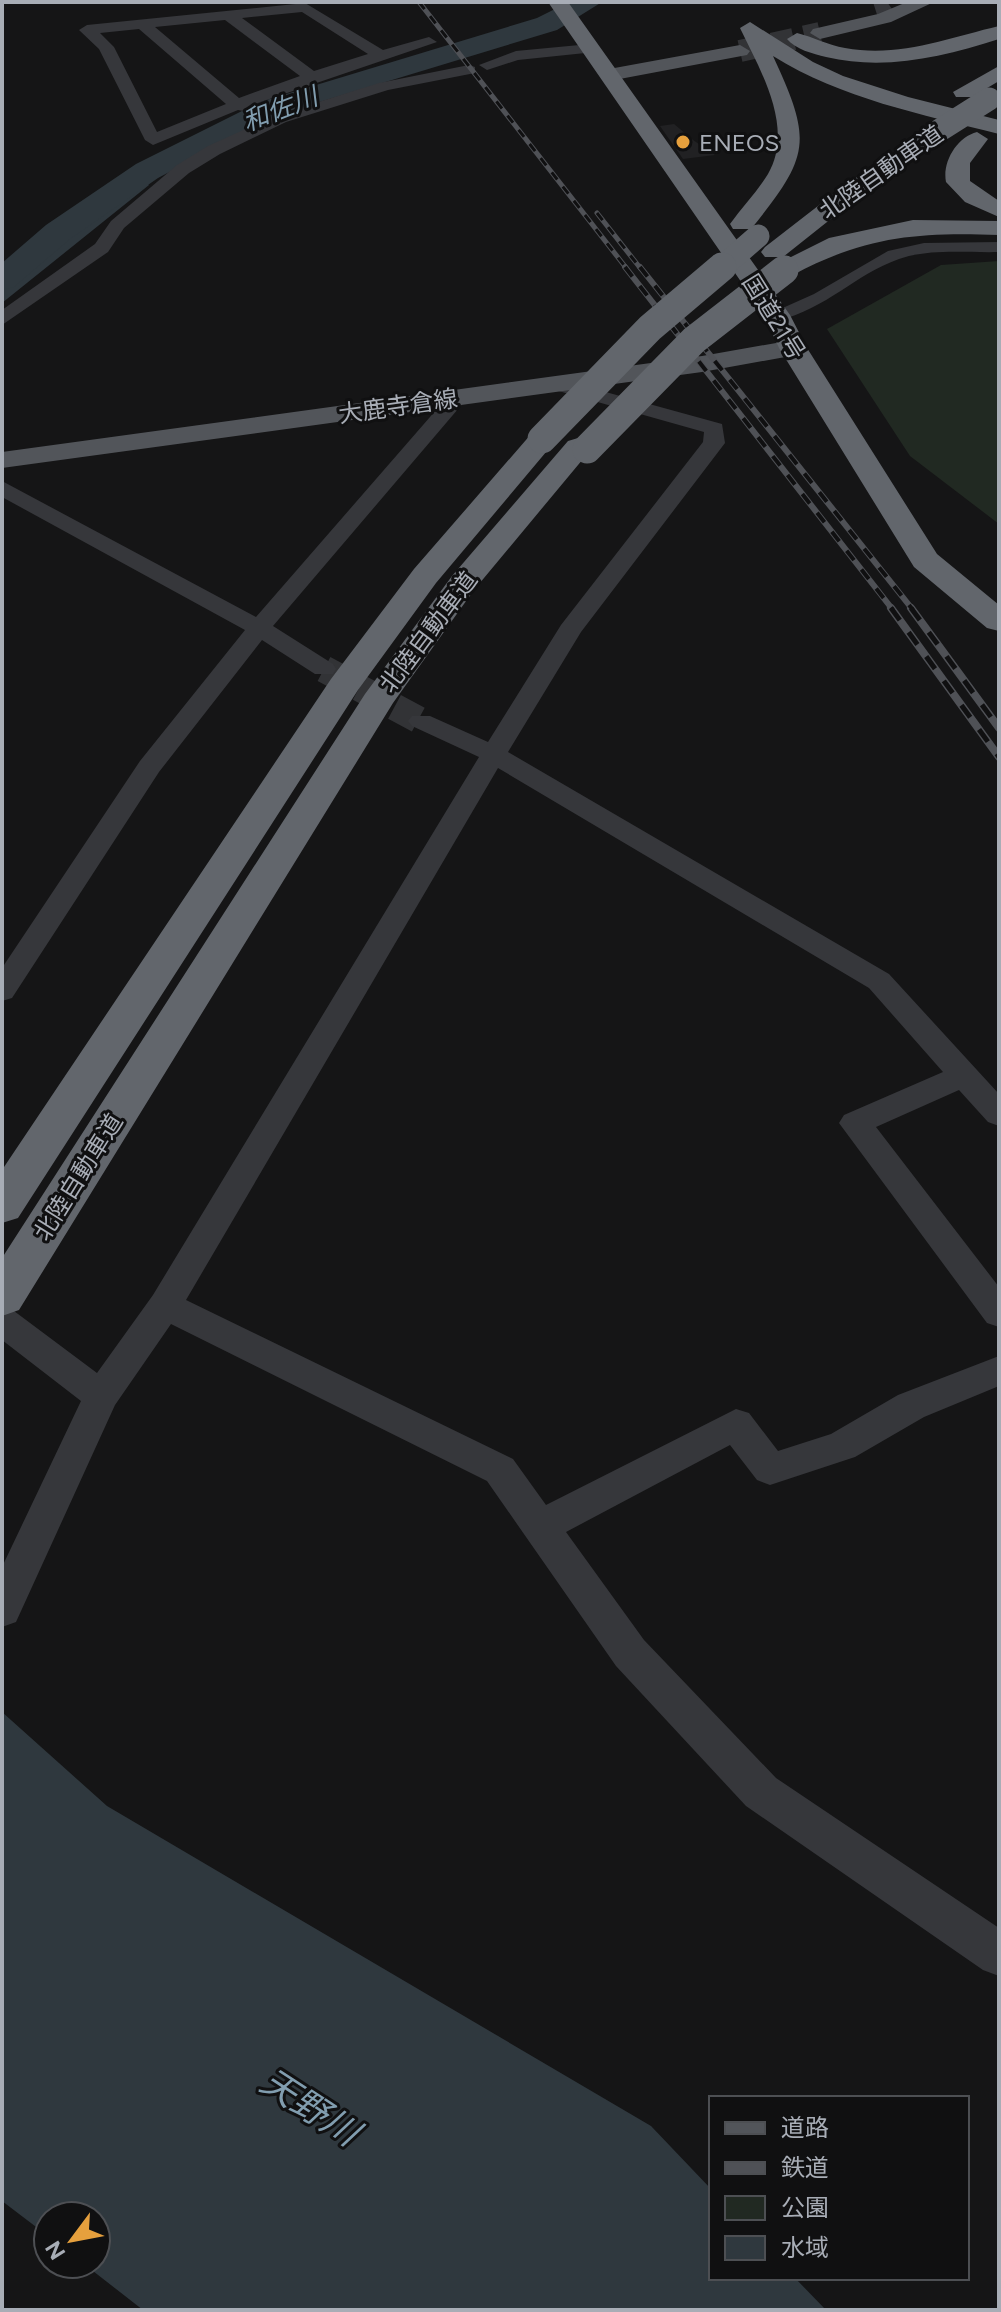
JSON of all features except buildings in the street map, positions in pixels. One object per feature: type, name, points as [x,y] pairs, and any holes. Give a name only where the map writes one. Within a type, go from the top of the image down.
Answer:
[{"type":"highway","points":[[569,445],[694,340],[764,246],[793,134],[788,114],[739,2]]},
{"type":"highway","name":"国道21号","points":[[563,9],[777,315],[793,348],[925,560],[999,621]]},
{"type":"highway","points":[[999,32],[926,54],[882,58],[819,48],[789,35],[774,20],[780,36],[819,65],[865,83],[997,108],[977,139],[958,159],[955,173],[966,193],[999,210]]},
{"type":"highway","points":[[750,28],[791,61],[831,81],[999,127]]},
{"type":"highway","name":"北陸自動車道","points":[[764,246],[869,152],[999,72]]},
{"type":"highway","name":"北陸自動車道","points":[[3,1303],[377,701],[569,445],[593,386],[650,328],[764,246],[940,130],[997,108]]},
{"type":"highway","points":[[764,246],[834,242],[869,232],[937,226],[999,228]]},
{"type":"highway","name":"北陸自動車道","points":[[2,1206],[359,663],[425,576],[569,445]]},
{"type":"main road","points":[[820,33],[882,10],[924,2]]},
{"type":"main road","points":[[609,75],[740,51]]},
{"type":"main road","name":"大鹿寺倉線","points":[[2,460],[556,385],[793,348]]},
{"type":"street","points":[[142,24],[144,2]]},
{"type":"street","points":[[379,54],[304,4],[227,8],[142,24],[87,30],[106,47],[153,140],[236,104],[312,77],[379,54],[429,42]]},
{"type":"street","points":[[227,8],[312,77]]},
{"type":"street","points":[[142,24],[236,104],[275,117]]},
{"type":"street","points":[[487,65],[516,56],[590,49]]},
{"type":"street","points":[[2,319],[102,248],[117,225],[183,169],[275,117],[385,86],[469,70]]},
{"type":"street","points":[[777,315],[809,308],[883,259],[922,249],[999,247]]},
{"type":"street","points":[[3,1607],[101,1396],[165,1305],[493,754],[570,630],[714,443],[715,428],[556,385]]},
{"type":"street","points":[[2,991],[149,767],[259,628],[457,398]]},
{"type":"street","points":[[2,488],[259,628],[324,669]]},
{"type":"street","points":[[421,721],[493,754],[879,981],[999,1114]]},
{"type":"street","points":[[964,1075],[855,1123],[999,1313]]},
{"type":"street","points":[[3,1303],[101,1396]]},
{"type":"street","points":[[165,1305],[500,1470],[630,1653],[761,1792],[999,1954]]},
{"type":"street","points":[[540,1527],[736,1424],[770,1469],[842,1446],[911,1406],[999,1371]]},
{"type":"shaded area","name":"ENEOS","points":[[674,124],[715,155],[683,159],[660,126]]},
{"type":"green space","points":[[999,261],[999,524],[910,456],[827,329],[941,265]]},
{"type":"water","points":[[133,170],[149,185],[2,303],[2,269]]},
{"type":"water","name":"天野川","points":[[2,1712],[107,1806],[651,2126],[709,2187],[709,2280],[797,2280],[826,2310],[143,2310],[105,2280],[112,2280],[112,2200],[32,2200],[32,2224],[2,2201]]},
{"type":"waterway","name":"和佐川","points":[[2,280],[58,232],[147,171],[270,108],[547,24],[589,2]]},
{"type":"tunnel","points":[[740,51],[820,33]]},
{"type":"tunnel","points":[[324,669],[421,721]]},
{"type":"railway","points":[[419,2],[627,269]]},
{"type":"railway","points":[[597,213],[641,269]]},
{"type":"railway","points":[[625,267],[893,610]]},
{"type":"railway","points":[[640,267],[913,610]]},
{"type":"railway","points":[[891,608],[999,757]]},
{"type":"railway","points":[[911,608],[999,728]]},
{"type":"place","name":"ENEOS","points":[[683,142]]}]
